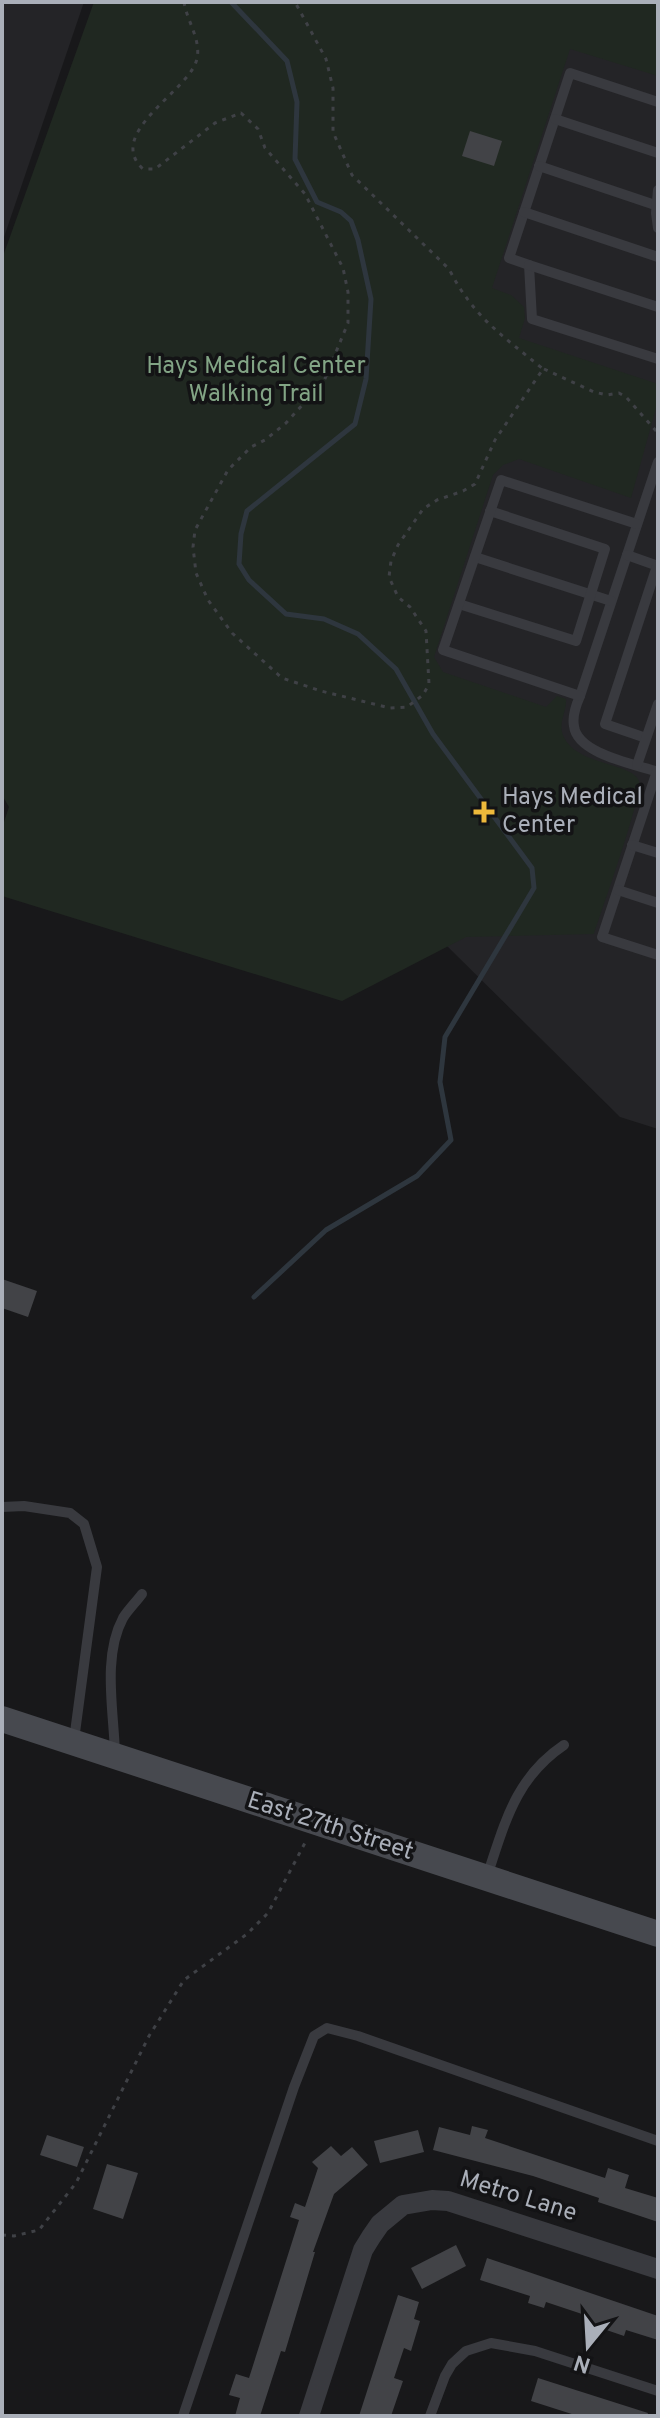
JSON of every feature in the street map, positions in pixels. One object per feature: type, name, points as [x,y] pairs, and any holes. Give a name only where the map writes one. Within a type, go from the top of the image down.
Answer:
[{"type":"main road","name":"East 27th Street","points":[[2,1719],[658,1934]]},
{"type":"street","name":"Metro Lane","points":[[309,2416],[363,2250],[380,2224],[403,2205],[432,2200],[448,2201],[658,2269]]},
{"type":"lane","points":[[658,102],[570,73],[509,258],[658,307]]},
{"type":"lane","points":[[555,119],[658,153]]},
{"type":"lane","points":[[539,166],[657,206]]},
{"type":"lane","points":[[658,190],[658,228]]},
{"type":"lane","points":[[524,212],[658,257]]},
{"type":"lane","points":[[529,265],[532,319],[658,359]]},
{"type":"lane","points":[[657,467],[574,721],[579,740],[597,752],[657,771],[602,937],[658,955]]},
{"type":"lane","points":[[580,696],[443,650],[501,480],[637,524]]},
{"type":"lane","points":[[459,604],[576,641],[605,549],[490,511]]},
{"type":"lane","points":[[627,555],[658,566],[605,724],[646,738]]},
{"type":"lane","points":[[475,557],[611,601]]},
{"type":"lane","points":[[637,765],[658,704]]},
{"type":"lane","points":[[632,845],[658,853]]},
{"type":"lane","points":[[618,890],[658,903]]},
{"type":"lane","points":[[2,1507],[24,1506],[70,1513],[84,1524],[89,1539],[97,1567],[74,1742]]},
{"type":"lane","points":[[115,1756],[114,1642],[123,1618],[142,1594]]},
{"type":"lane","points":[[486,1878],[511,1805],[525,1780],[547,1756],[564,1745]]},
{"type":"lane","points":[[183,2416],[294,2087],[314,2036],[327,2028],[358,2036],[658,2141]]},
{"type":"lane","points":[[430,2416],[452,2364],[466,2351],[491,2343],[535,2351],[658,2391]]},
{"type":"path","points":[[184,2],[197,43],[197,60],[188,76],[141,126],[135,140],[134,158],[143,169],[155,169],[215,123],[241,113],[258,129],[265,148],[305,194],[343,268],[348,292],[348,323],[324,381],[286,423],[251,447],[228,470],[195,530],[196,573],[223,623],[282,678],[373,705],[407,707],[423,695],[429,684],[426,631],[410,607],[398,597],[389,577],[391,561],[398,545],[423,509],[475,484],[495,440],[543,369]]},
{"type":"path","points":[[295,2],[326,59],[333,88],[333,132],[352,175],[449,269],[458,287],[486,324],[543,369],[594,392],[607,395],[619,393],[626,397],[658,433]]},
{"type":"path","points":[[2,2235],[14,2236],[39,2230],[76,2183],[149,2036],[184,1980],[247,1934],[268,1913],[317,1822]]},
{"type":"shaded area","points":[[2,2],[84,2],[2,243]]},
{"type":"shaded area","name":"Hays Medical Center Walking Trail","points":[[116,2],[658,2],[658,1129],[620,1117],[2,506]]},
{"type":"green space","name":"Hays Medical Center Walking Trail","points":[[94,2],[658,2],[658,76],[570,49],[492,288],[511,295],[524,307],[525,318],[519,338],[658,384],[658,401],[631,498],[519,459],[503,465],[493,475],[434,657],[443,672],[546,707],[557,696],[566,699],[562,730],[569,745],[590,758],[626,770],[639,781],[628,830],[594,934],[466,937],[342,1001],[2,896],[2,828],[9,807],[2,795],[2,259]]},
{"type":"building","points":[[470,131],[502,141],[494,166],[462,156]]},
{"type":"building","points":[[2,1279],[37,1291],[28,1317],[2,1308]]},
{"type":"building","points":[[472,2126],[488,2130],[485,2138],[605,2178],[608,2168],[629,2175],[625,2188],[658,2198],[658,2222],[533,2176],[433,2150],[439,2127],[470,2135]]},
{"type":"building","points":[[418,2130],[424,2152],[380,2163],[374,2141]]},
{"type":"building","points":[[47,2135],[84,2147],[77,2167],[40,2155]]},
{"type":"building","points":[[331,2146],[341,2156],[352,2147],[368,2165],[334,2194],[313,2252],[285,2352],[281,2351],[260,2416],[235,2416],[240,2398],[229,2395],[236,2374],[249,2378],[299,2220],[290,2217],[295,2203],[305,2207],[318,2168],[312,2162]]},
{"type":"building","points":[[107,2164],[138,2173],[123,2219],[93,2209]]},
{"type":"building","points":[[456,2245],[466,2266],[422,2289],[411,2268]]},
{"type":"building","points":[[487,2258],[658,2316],[658,2340],[626,2330],[624,2336],[583,2322],[585,2315],[546,2302],[544,2308],[528,2303],[530,2296],[480,2280]]},
{"type":"building","points":[[398,2295],[419,2302],[414,2319],[420,2321],[411,2351],[404,2348],[394,2378],[403,2381],[391,2416],[359,2416]]},
{"type":"building","points":[[538,2378],[648,2413],[647,2416],[578,2416],[531,2401]]},
{"type":"waterway","points":[[231,2],[287,61],[297,102],[295,159],[317,202],[341,212],[351,221],[371,299],[366,379],[355,424],[247,511],[241,534],[239,564],[249,580],[286,614],[324,619],[358,634],[396,669],[433,734],[532,868],[534,888],[445,1037],[440,1082],[451,1140],[417,1176],[326,1230],[254,1297]]},
{"type":"place","name":"Hays Medical Center","points":[[484,812]]}]
